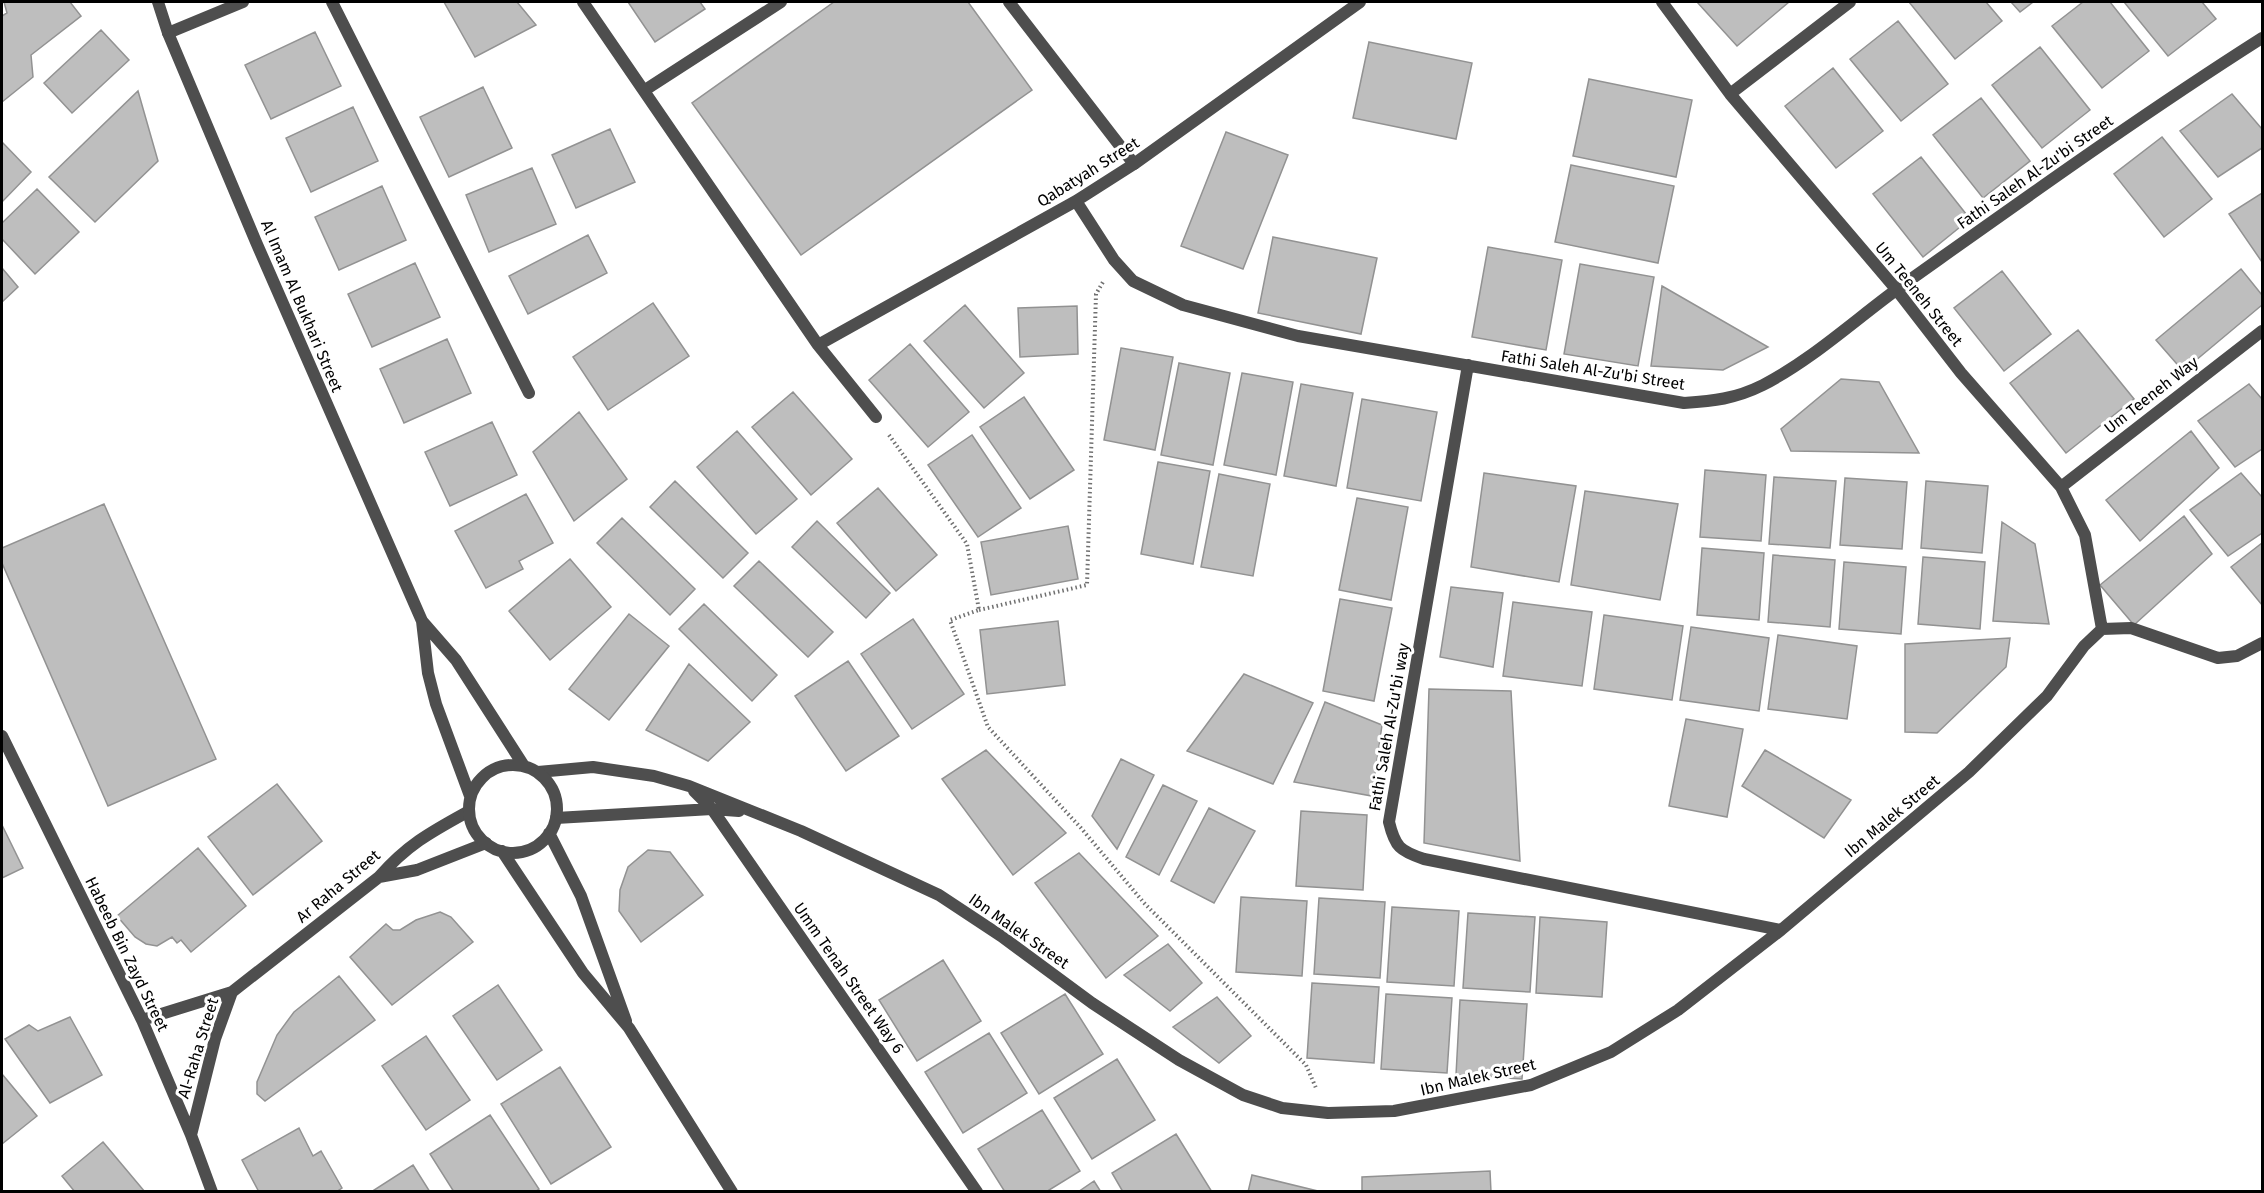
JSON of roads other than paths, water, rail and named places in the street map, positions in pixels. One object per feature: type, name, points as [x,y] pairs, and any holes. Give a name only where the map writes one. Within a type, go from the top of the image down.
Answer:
[{"type":"street","name":"Al Imam Al Bukhari Street","points":[[158,2],[168,33],[260,252],[422,621]]},
{"type":"street","points":[[168,33],[243,2]]},
{"type":"street","points":[[332,2],[529,393]]},
{"type":"street","points":[[583,2],[818,345],[876,417]]},
{"type":"street","points":[[645,90],[781,2]]},
{"type":"street","points":[[1009,2],[1134,164]]},
{"type":"street","name":"Qabatyah Street","points":[[818,345],[1076,201],[1134,164],[1360,2]]},
{"type":"street","name":"Um Teeneh Street","points":[[1662,2],[1730,94],[1896,289],[1961,373],[2061,487],[2085,535],[2102,629]]},
{"type":"street","points":[[1730,94],[1850,2]]},
{"type":"street","name":"Fathi Saleh Al-Zu'bi Street","points":[[1076,201],[1114,260],[1133,281],[1183,305],[1298,336],[1684,403],[1721,401],[1762,386],[1824,345],[1896,289],[2160,104],[2262,38]]},
{"type":"street","name":"Um Teeneh Way","points":[[2061,487],[2262,331]]},
{"type":"street","name":"Fathi Saleh Al-Zu'bi way","points":[[1468,365],[1389,822],[1394,840],[1405,852],[1424,859],[1781,930]]},
{"type":"street","points":[[422,621],[456,660],[524,766]]},
{"type":"street","points":[[422,621],[428,673],[433,694],[470,796],[469,811],[474,829],[486,843],[502,851],[520,852],[537,846],[549,833],[556,819],[557,805],[548,781],[538,772],[524,766],[507,765],[491,770],[478,781],[470,796]]},
{"type":"street","points":[[2102,629],[2131,628],[2218,657],[2237,656],[2262,642]]},
{"type":"street","name":"Ibn Malek Street","points":[[538,772],[593,767],[654,776],[689,786],[801,831],[939,895],[1001,936],[1092,1003],[1179,1060],[1242,1095],[1282,1108],[1328,1113],[1394,1111],[1531,1084],[1611,1052],[1678,1010],[1781,930],[1969,772],[2047,696],[2084,646],[2102,629]]},
{"type":"street","name":"Habeeb Bin Zayd Street","points":[[2,736],[142,1020],[212,1191]]},
{"type":"street","name":"Umm Tenah Street Way 6","points":[[689,786],[712,809],[977,1191]]},
{"type":"street","name":"Ibn Malek Street","points":[[556,819],[632,812],[712,809],[753,813]]},
{"type":"street","name":"Ar Raha Street","points":[[232,992],[379,877],[396,858],[423,836],[469,811]]},
{"type":"street","points":[[549,833],[581,896],[629,1028]]},
{"type":"street","points":[[379,877],[417,870],[486,843]]},
{"type":"street","points":[[502,851],[583,973],[629,1028],[732,1191]]},
{"type":"street","name":"Al-Raha Street","points":[[142,1020],[232,992]]},
{"type":"street","name":"Al-Raha Street","points":[[191,1135],[215,1039],[232,992]]}]
